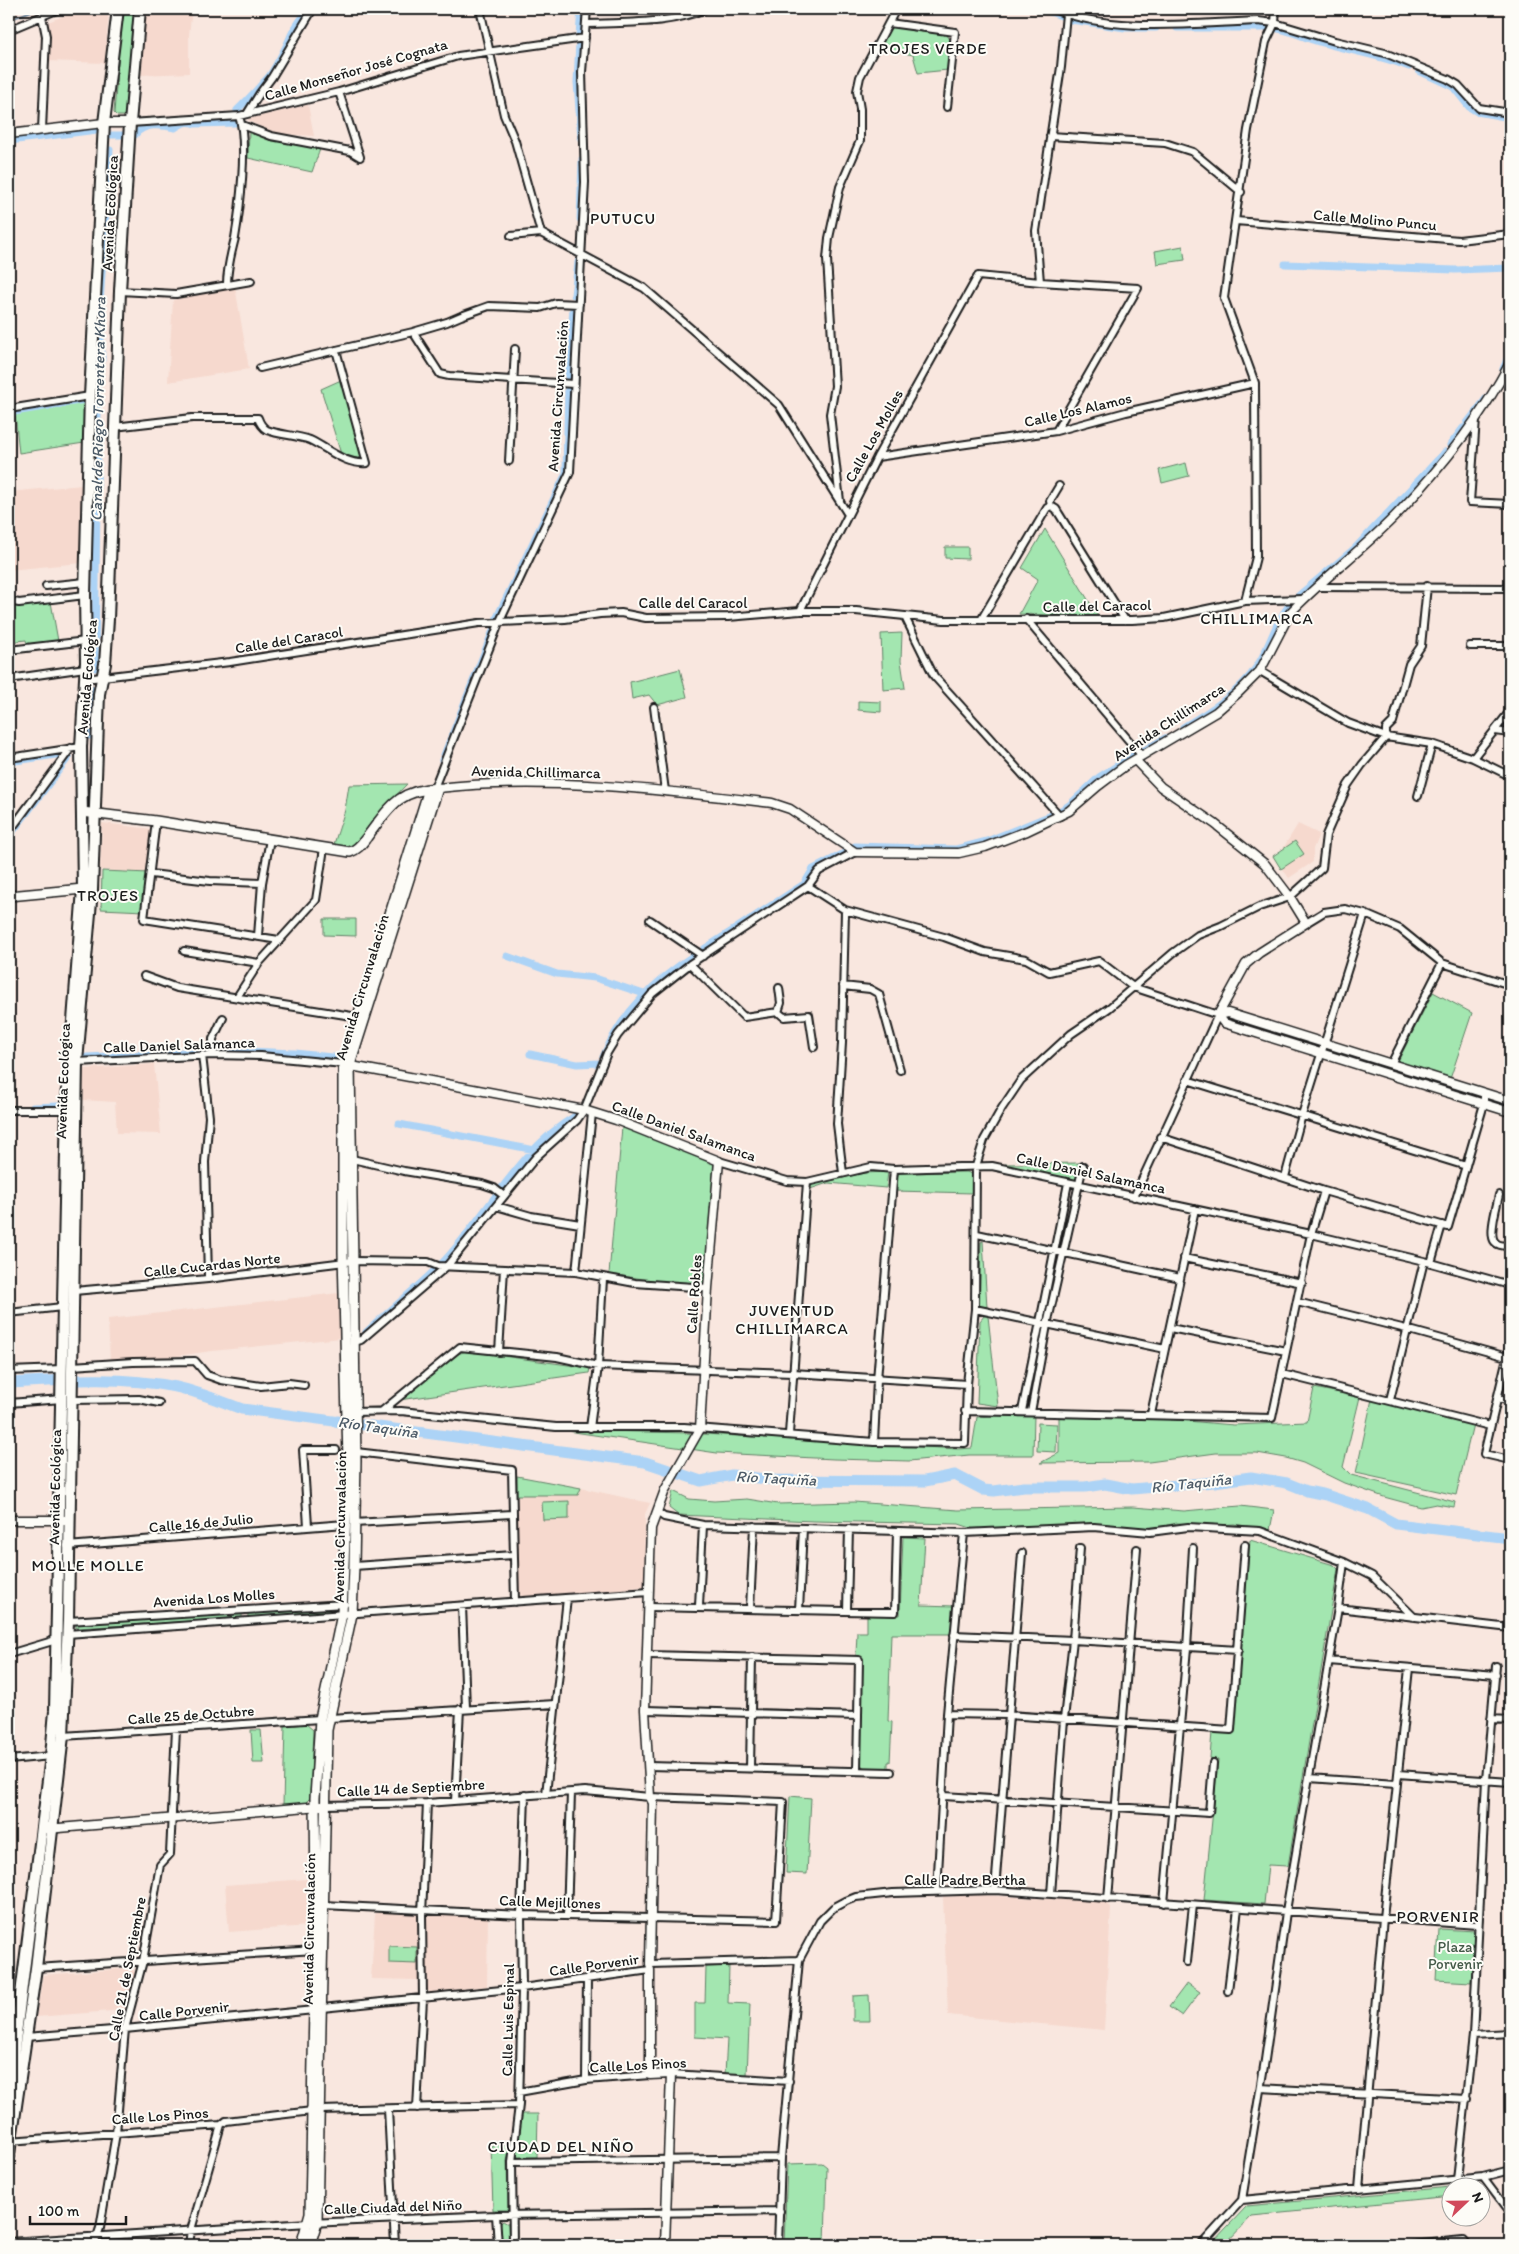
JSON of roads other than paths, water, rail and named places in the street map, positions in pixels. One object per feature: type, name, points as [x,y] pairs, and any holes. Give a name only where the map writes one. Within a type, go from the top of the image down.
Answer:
[{"type":"main road","name":"Avenida Ecológica","points":[[67,1372],[74,1332],[70,1104],[77,1062],[88,890],[76,748],[85,674],[85,582],[90,396],[104,123],[118,9]]},
{"type":"main road","name":"Avenida Ecológica","points":[[9,2089],[46,1829],[63,1736],[68,1621],[64,1546],[67,1372],[62,1307],[70,1104],[95,812],[96,735],[99,694],[103,676],[108,619],[120,292],[130,123],[140,9]]},
{"type":"main road","name":"Avenida Chillimarca","points":[[82,812],[95,812],[156,821],[350,852],[358,849],[385,813],[401,797],[415,791],[434,788]]},
{"type":"main road","name":"Avenida Circunvalación","points":[[351,1415],[354,1342],[348,1262],[352,1159],[347,1065],[406,905],[434,788]]},
{"type":"main road","name":"Avenida Circunvalación","points":[[325,1718],[354,1611],[354,1566],[350,1523],[351,1415],[347,1065],[358,1017],[434,788]]},
{"type":"main road","points":[[9,896],[88,890]]},
{"type":"main road","points":[[63,1331],[74,1332]]},
{"type":"main road","name":"Avenida Circunvalación","points":[[318,2009],[315,1950],[320,1806],[327,1730],[325,1718],[342,1614],[356,1452],[351,1436]]},
{"type":"main road","name":"Avenida Ecológica","points":[[9,2154],[36,1968],[51,1756],[56,1640],[64,1546]]},
{"type":"main road","name":"Avenida Circunvalación","points":[[310,2245],[313,2223],[318,2009],[323,1905],[320,1806]]},
{"type":"main road","name":"Avenida Circunvalación","points":[[301,2245],[313,2223]]},
{"type":"street","points":[[9,30],[59,9]]},
{"type":"street","points":[[247,114],[313,9]]},
{"type":"street","points":[[480,9],[506,120],[542,233]]},
{"type":"street","name":"Avenida Circunvalación","points":[[434,788],[500,621],[570,472],[585,182],[582,72],[587,9]]},
{"type":"street","points":[[587,24],[669,21],[705,9]]},
{"type":"street","points":[[840,501],[830,414],[834,386],[827,259],[829,238],[840,187],[860,141],[860,109],[857,91],[860,77],[896,9]]},
{"type":"street","points":[[1053,9],[1079,18],[1123,24],[1258,21],[1275,23],[1335,41],[1385,53],[1448,79],[1458,85],[1479,108],[1510,113]]},
{"type":"street","points":[[1245,601],[1256,557],[1255,383],[1224,298],[1241,192],[1248,130],[1266,42],[1275,23],[1276,9]]},
{"type":"street","points":[[1056,431],[1138,288],[1040,282],[1036,231],[1061,67],[1066,14]]},
{"type":"street","points":[[42,16],[46,36],[42,130]]},
{"type":"street","points":[[889,23],[954,32],[947,107]]},
{"type":"street","name":"Calle Monseñor José Cognata","points":[[9,134],[104,123],[239,116],[339,92],[433,62],[585,38]]},
{"type":"street","points":[[242,125],[271,136],[350,151],[360,157],[339,92]]},
{"type":"street","points":[[228,284],[227,270],[235,236],[244,137],[239,116]]},
{"type":"street","points":[[1050,136],[1165,143],[1193,152],[1241,192]]},
{"type":"street","name":"Calle Molino Puncu","points":[[1236,221],[1459,240],[1510,234]]},
{"type":"street","points":[[511,236],[542,233],[644,288],[779,405],[847,513]]},
{"type":"street","name":"Calle Los Molles","points":[[800,611],[876,457],[978,276],[1040,282]]},
{"type":"street","points":[[120,292],[176,294],[251,280]]},
{"type":"street","points":[[260,368],[413,332],[447,322],[489,306],[540,308],[556,304],[578,304]]},
{"type":"street","points":[[413,332],[440,374],[574,384]]},
{"type":"street","points":[[508,461],[515,349]]},
{"type":"street","points":[[114,427],[176,419],[258,418],[261,426],[268,430],[309,440],[348,462],[356,464],[367,463],[336,350]]},
{"type":"street","name":"Avenida Chillimarca","points":[[588,1112],[607,1054],[618,1035],[652,994],[690,964],[808,886],[819,871],[856,852],[959,854],[985,847],[1069,811],[1098,786],[1134,760],[1216,712],[1240,692],[1260,671],[1284,622],[1303,599],[1399,512],[1453,450],[1497,389],[1510,363]]},
{"type":"street","name":"Calle Los Alamos","points":[[876,457],[1056,431],[1126,412],[1255,383]]},
{"type":"street","points":[[9,409],[90,396]]},
{"type":"street","points":[[1476,419],[1470,502],[1510,504]]},
{"type":"street","points":[[1051,506],[1050,501],[1058,486]]},
{"type":"street","points":[[981,620],[1047,508],[1051,506]]},
{"type":"street","points":[[1051,506],[1056,509],[1125,620]]},
{"type":"street","points":[[46,586],[85,582]]},
{"type":"street","points":[[1317,586],[1510,588]]},
{"type":"street","points":[[351,1415],[382,1411],[410,1412],[556,1427],[652,1426],[789,1434],[874,1442],[965,1444],[967,1384],[975,1309],[976,1166],[984,1140],[1021,1080],[1071,1034],[1109,1008],[1198,935],[1259,907],[1290,896],[1322,868],[1326,835],[1348,785],[1386,737],[1386,729],[1393,722],[1408,664],[1421,646],[1427,586]]},
{"type":"street","points":[[9,601],[19,603],[85,595]]},
{"type":"street","name":"Calle del Caracol","points":[[9,679],[85,674],[103,676],[230,662],[479,622],[565,619],[600,614],[621,613],[646,618],[719,617],[800,611],[856,611],[905,617],[981,620],[1125,620],[1164,618],[1245,601],[1303,599]]},
{"type":"street","points":[[905,617],[934,676],[1060,816]]},
{"type":"street","points":[[1026,619],[1142,756]]},
{"type":"street","points":[[9,650],[86,640]]},
{"type":"street","points":[[1470,646],[1510,646]]},
{"type":"street","points":[[1260,671],[1348,723],[1386,737],[1432,744],[1473,758],[1510,776]]},
{"type":"street","points":[[654,707],[665,791]]},
{"type":"street","points":[[1473,758],[1510,711]]},
{"type":"street","points":[[1495,731],[1510,733]]},
{"type":"street","points":[[1418,796],[1432,744]]},
{"type":"street","points":[[9,758],[76,748]]},
{"type":"street","points":[[9,832],[76,748]]},
{"type":"street","points":[[1134,760],[1161,787],[1215,824],[1266,864],[1290,896],[1306,923]]},
{"type":"street","name":"Avenida Chillimarca","points":[[434,788],[494,783],[628,787],[772,803],[790,809],[856,852]]},
{"type":"street","points":[[156,821],[144,919],[279,940]]},
{"type":"street","points":[[258,936],[262,883],[270,839]]},
{"type":"street","points":[[237,997],[259,962],[317,898],[324,848]]},
{"type":"street","points":[[151,874],[210,881],[262,883]]},
{"type":"street","points":[[808,886],[845,910],[944,937],[985,952],[1026,959],[1048,972],[1099,961],[1133,987],[1218,1015],[1228,1013],[1510,1101]]},
{"type":"street","points":[[1134,1197],[1160,1137],[1218,1015],[1246,964],[1259,953],[1324,912],[1345,909],[1365,914],[1400,929],[1442,963],[1510,985]]},
{"type":"street","points":[[844,1173],[837,1124],[845,910]]},
{"type":"street","points":[[1286,1177],[1302,1115],[1365,914]]},
{"type":"street","points":[[650,920],[703,956]]},
{"type":"street","points":[[184,951],[259,962]]},
{"type":"street","points":[[1391,1064],[1442,963]]},
{"type":"street","points":[[690,964],[744,1017],[778,1012],[784,1017],[809,1014],[814,1047]]},
{"type":"street","points":[[144,976],[177,988],[358,1017]]},
{"type":"street","points":[[843,986],[870,989],[879,994],[900,1070]]},
{"type":"street","points":[[778,1012],[781,1003],[779,988]]},
{"type":"street","points":[[1218,1015],[1224,1023],[1510,1112]]},
{"type":"street","points":[[214,1055],[213,1039],[223,1018]]},
{"type":"street","points":[[202,1055],[209,1117],[205,1162],[208,1276]]},
{"type":"street","name":"Calle Daniel Salamanca","points":[[77,1062],[214,1055],[261,1056],[347,1065],[588,1112],[631,1126],[719,1162],[787,1181],[807,1182],[871,1167],[894,1169],[992,1166],[1311,1234],[1424,1261],[1510,1285]]},
{"type":"street","points":[[1187,1080],[1466,1166]]},
{"type":"street","points":[[1160,1137],[1324,1191],[1448,1227],[1484,1104],[1484,1093]]},
{"type":"street","points":[[9,1110],[70,1104]]},
{"type":"street","points":[[354,1342],[361,1340],[447,1266],[536,1157],[588,1112]]},
{"type":"street","points":[[576,1272],[588,1112]]},
{"type":"street","points":[[352,1159],[422,1175],[482,1184],[494,1188],[504,1196]]},
{"type":"street","name":"Calle Robles","points":[[700,1428],[702,1370],[719,1162]]},
{"type":"street","points":[[1031,1412],[1062,1252],[1083,1166]]},
{"type":"street","points":[[874,1442],[877,1380],[894,1169]]},
{"type":"street","points":[[789,1434],[807,1182]]},
{"type":"street","points":[[1022,1411],[1068,1183]]},
{"type":"street","points":[[965,1411],[1272,1418],[1311,1234],[1324,1191]]},
{"type":"street","points":[[1499,1195],[1492,1234],[1497,1245],[1510,1246]]},
{"type":"street","points":[[496,1206],[531,1216],[580,1224]]},
{"type":"street","points":[[1151,1414],[1195,1209]]},
{"type":"street","points":[[1431,1263],[1442,1225]]},
{"type":"street","points":[[977,1234],[1180,1278]]},
{"type":"street","points":[[1184,1258],[1302,1283]]},
{"type":"street","points":[[1390,1400],[1424,1261]]},
{"type":"street","name":"Calle Cucardas Norte","points":[[74,1291],[208,1279],[348,1262],[428,1262],[438,1266],[576,1272],[635,1283],[708,1288]]},
{"type":"street","points":[[498,1352],[504,1269]]},
{"type":"street","points":[[590,1428],[598,1366],[603,1278]]},
{"type":"street","points":[[1298,1302],[1507,1357]]},
{"type":"street","points":[[9,1313],[62,1307]]},
{"type":"street","points":[[975,1309],[1165,1350]]},
{"type":"street","points":[[1170,1328],[1286,1351]]},
{"type":"street","points":[[1510,1345],[1484,1454],[1510,1460]]},
{"type":"street","points":[[382,1411],[460,1347],[557,1357],[598,1366],[793,1373],[877,1380],[967,1384]]},
{"type":"street","points":[[9,1370],[67,1372],[133,1362],[195,1361],[206,1375],[221,1380],[261,1386],[289,1383],[304,1385]]},
{"type":"street","points":[[1282,1374],[1490,1426]]},
{"type":"street","points":[[1497,1398],[1510,1401]]},
{"type":"street","points":[[9,1403],[139,1399],[158,1403]]},
{"type":"street","points":[[650,2075],[653,1803],[650,1797],[645,1710],[651,1528],[665,1490],[692,1446],[700,1428]]},
{"type":"street","points":[[308,1526],[303,1450],[336,1450]]},
{"type":"street","points":[[356,1452],[512,1470],[515,1602]]},
{"type":"street","points":[[656,1512],[664,1517],[703,1525],[964,1533],[1094,1526],[1150,1532],[1188,1527],[1260,1531],[1344,1562],[1372,1576],[1414,1617]]},
{"type":"street","name":"Calle 16 de Julio","points":[[64,1546],[350,1523],[512,1514]]},
{"type":"street","points":[[9,1520],[64,1520]]},
{"type":"street","points":[[699,1606],[703,1525]]},
{"type":"street","points":[[750,1608],[754,1526]]},
{"type":"street","points":[[799,1610],[803,1528]]},
{"type":"street","points":[[847,1610],[849,1529]]},
{"type":"street","points":[[649,1607],[699,1606],[895,1612],[897,1531]]},
{"type":"street","points":[[936,1891],[944,1796],[947,1714],[964,1533]]},
{"type":"street","points":[[947,1714],[1008,1715],[1231,1730],[1245,1544]]},
{"type":"street","points":[[1051,1894],[1064,1719],[1073,1640],[1080,1548]]},
{"type":"street","points":[[1164,1903],[1187,1648],[1193,1548]]},
{"type":"street","points":[[1108,1899],[1138,1549]]},
{"type":"street","points":[[995,1890],[1022,1553]]},
{"type":"street","points":[[354,1566],[513,1555]]},
{"type":"street","points":[[1201,2245],[1242,2200],[1261,2088],[1286,1912],[1338,1608],[1344,1562]]},
{"type":"street","name":"Avenida Los Molles","points":[[67,1634],[342,1614],[354,1611],[462,1606],[649,1592]]},
{"type":"street","points":[[546,1794],[567,1598]]},
{"type":"street","name":"Avenida Los Molles","points":[[68,1621],[342,1603],[354,1611]]},
{"type":"street","points":[[455,1800],[463,1708],[462,1606]]},
{"type":"street","points":[[1338,1608],[1510,1628]]},
{"type":"street","points":[[954,1635],[1238,1650]]},
{"type":"street","points":[[9,1654],[56,1640]]},
{"type":"street","points":[[648,1655],[859,1660],[857,1771]]},
{"type":"street","points":[[750,1768],[752,1657]]},
{"type":"street","points":[[1329,1661],[1496,1675]]},
{"type":"street","points":[[1456,2176],[1473,2035],[1477,1925],[1486,1780],[1496,1666]]},
{"type":"street","points":[[1359,2189],[1396,1784],[1410,1668]]},
{"type":"street","name":"Calle 25 de Octubre","points":[[63,1736],[463,1708],[555,1704]]},
{"type":"street","points":[[645,1710],[858,1716]]},
{"type":"street","points":[[1491,1719],[1510,1720]]},
{"type":"street","name":"Calle 21 de Septiembre","points":[[94,2245],[100,2228],[116,2133],[125,2029],[143,1961],[160,1865],[170,1854],[176,1729]]},
{"type":"street","points":[[9,1760],[51,1756]]},
{"type":"street","points":[[944,1796],[1209,1813],[1213,1763]]},
{"type":"street","points":[[648,1766],[891,1772]]},
{"type":"street","points":[[1398,1774],[1510,1782]]},
{"type":"street","points":[[1309,1778],[1396,1784]]},
{"type":"street","name":"Calle 14 de Septiembre","points":[[46,1829],[320,1806],[427,1803],[585,1791],[650,1797],[783,1802],[776,1921]]},
{"type":"street","points":[[567,1916],[571,1792]]},
{"type":"street","name":"Calle Luis Espinal","points":[[513,2245],[512,2162],[519,2105],[522,1988],[521,1915],[525,1795]]},
{"type":"street","points":[[418,2108],[423,1999],[423,1909],[427,1803]]},
{"type":"street","name":"Calle Padre Bertha","points":[[778,2245],[781,2158],[799,1960],[820,1921],[833,1908],[846,1901],[872,1895],[995,1890],[1477,1925]]},
{"type":"street","name":"Calle Mejillones","points":[[323,1905],[521,1915],[651,1916],[776,1921]]},
{"type":"street","points":[[1188,1962],[1193,1905]]},
{"type":"street","points":[[1228,1991],[1238,1908]]},
{"type":"street","points":[[36,1968],[315,1950]]},
{"type":"street","name":"Calle Porvenir","points":[[26,2037],[125,2029],[522,1988],[650,1967],[799,1960]]},
{"type":"street","points":[[586,2080],[587,1978]]},
{"type":"street","points":[[1473,2035],[1510,2033]]},
{"type":"street","points":[[665,2245],[671,2074]]},
{"type":"street","name":"Calle Los Pinos","points":[[519,2092],[586,2080],[671,2074],[789,2081]]},
{"type":"street","points":[[1261,2088],[1467,2098]]},
{"type":"street","name":"Calle Los Pinos","points":[[10,2141],[220,2126],[226,2121],[316,2110],[519,2105]]},
{"type":"street","points":[[388,2109],[395,2245]]},
{"type":"street","points":[[189,2245],[191,2230],[220,2126]]},
{"type":"street","points":[[512,2162],[781,2158]]},
{"type":"street","points":[[1487,2176],[1510,2170]]},
{"type":"street","points":[[1242,2200],[1442,2180]]},
{"type":"street","points":[[1492,2189],[1510,2213]]},
{"type":"street","name":"Calle Ciudad del Niño","points":[[9,2242],[313,2223],[512,2214],[780,2211]]},
{"type":"street","points":[[496,2215],[498,2245]]},
{"type":"street","points":[[1412,2245],[1465,2243]]},
{"type":"waterway","points":[[9,20],[36,9]]},
{"type":"waterway","name":"Canal de Riego Torrentera Khora","points":[[237,110],[271,73],[308,9]]},
{"type":"waterway","name":"Canal de Riego Torrentera Khora","points":[[579,35],[581,9]]},
{"type":"waterway","name":"Canal de Riego Torrentera Khora","points":[[1043,9],[1061,16]]},
{"type":"waterway","name":"Canal de Riego Torrentera Khora","points":[[1071,20],[1125,28],[1156,28]]},
{"type":"waterway","name":"Canal de Riego Torrentera Khora","points":[[1177,28],[1267,28]]},
{"type":"waterway","name":"Canal de Riego Torrentera Khora","points":[[1278,29],[1330,45],[1387,59],[1409,67]]},
{"type":"waterway","name":"Canal de Riego Torrentera Khora","points":[[579,42],[577,82],[581,139]]},
{"type":"waterway","name":"Canal de Riego Torrentera Khora","points":[[1419,71],[1453,87],[1469,107],[1477,112],[1510,118]]},
{"type":"waterway","name":"Canal de Riego Torrentera Khora","points":[[135,135],[143,128],[153,126],[175,128],[187,123],[235,123]]},
{"type":"waterway","points":[[9,141],[97,130]]},
{"type":"waterway","points":[[112,135],[126,135]]},
{"type":"waterway","name":"Canal de Riego Torrentera Khora","points":[[95,668],[97,398],[98,373],[102,360],[100,304],[110,150]]},
{"type":"waterway","name":"Canal de Riego Torrentera Khora","points":[[580,219],[582,159]]},
{"type":"waterway","name":"Canal de Riego Torrentera Khora","points":[[574,295],[578,262]]},
{"type":"waterway","points":[[1285,264],[1455,270],[1510,268]]},
{"type":"waterway","name":"Canal de Riego Torrentera Khora","points":[[568,376],[573,308]]},
{"type":"waterway","name":"Canal de Riego Torrentera Khora","points":[[1503,369],[1510,353]]},
{"type":"waterway","name":"Canal de Riego Torrentera Khora","points":[[497,617],[566,473],[568,388]]},
{"type":"waterway","name":"Canal de Riego Torrentera Khora","points":[[1467,423],[1488,396]]},
{"type":"waterway","name":"Canal de Riego Torrentera Khora","points":[[9,413],[85,400]]},
{"type":"waterway","name":"Canal de Riego Torrentera Khora","points":[[1450,445],[1463,428]]},
{"type":"waterway","name":"Canal de Riego Torrentera Khora","points":[[1298,596],[1355,548],[1445,452]]},
{"type":"waterway","name":"Canal de Riego Torrentera Khora","points":[[1183,727],[1223,701],[1250,676],[1290,604]]},
{"type":"waterway","name":"Canal de Riego Torrentera Khora","points":[[442,760],[493,630]]},
{"type":"waterway","name":"Canal de Riego Torrentera Khora","points":[[89,736],[93,689]]},
{"type":"waterway","name":"Canal de Riego Torrentera Khora","points":[[1142,751],[1165,738]]},
{"type":"waterway","name":"Canal de Riego Torrentera Khora","points":[[9,762],[62,754]]},
{"type":"waterway","name":"Canal de Riego Torrentera Khora","points":[[1061,810],[1099,777],[1134,755]]},
{"type":"waterway","name":"Canal de Riego Torrentera Khora","points":[[9,837],[69,757]]},
{"type":"waterway","name":"Canal de Riego Torrentera Khora","points":[[855,846],[956,849],[987,841],[1051,815]]},
{"type":"waterway","name":"Canal de Riego Torrentera Khora","points":[[704,949],[804,884],[813,869],[846,852]]},
{"type":"waterway","name":"Canal de Riego Torrentera Khora","points":[[603,1057],[611,1040],[630,1011],[654,986],[697,953]]},
{"type":"waterway","points":[[507,956],[557,974],[595,978],[644,994]]},
{"type":"waterway","name":"Canal de Riego Torrentera Khora","points":[[225,1050],[295,1053],[341,1058]]},
{"type":"waterway","name":"Canal de Riego Torrentera Khora","points":[[87,1057],[206,1051]]},
{"type":"waterway","points":[[530,1054],[577,1064],[600,1063]]},
{"type":"waterway","name":"Canal de Riego Torrentera Khora","points":[[33,1107],[58,1106]]},
{"type":"waterway","name":"Canal de Riego Torrentera Khora","points":[[366,1332],[442,1263],[536,1147],[575,1116]]},
{"type":"waterway","points":[[399,1124],[535,1150]]},
{"type":"waterway","name":"Río Taquiña","points":[[9,1383],[93,1380],[135,1381],[193,1391],[242,1409],[645,1462],[701,1481],[732,1475],[775,1480],[925,1481],[955,1475],[984,1490],[994,1491],[1024,1487],[1085,1487],[1105,1484],[1132,1489],[1251,1477],[1287,1483],[1307,1491],[1326,1495],[1368,1509],[1396,1524],[1510,1538]]},
{"type":"waterway","name":"Río Taquiña","points":[[337,1423],[338,1419]]},
{"type":"district","name":"TROJES VERDE","points":[[928,48]]},
{"type":"district","name":"PUTUCU","points":[[623,218]]},
{"type":"district","name":"CHILLIMARCA","points":[[1257,618]]},
{"type":"district","name":"TROJES","points":[[108,895]]},
{"type":"district","name":"JUVENTUD CHILLIMARCA","points":[[792,1319]]},
{"type":"district","name":"MOLLE MOLLE","points":[[88,1565]]},
{"type":"district","name":"PORVENIR","points":[[1438,1916]]},
{"type":"district","name":"CIUDAD DEL NIÑO","points":[[561,2146]]},
{"type":"park label","name":"Plaza Porvenir","points":[[1455,1956]]}]
